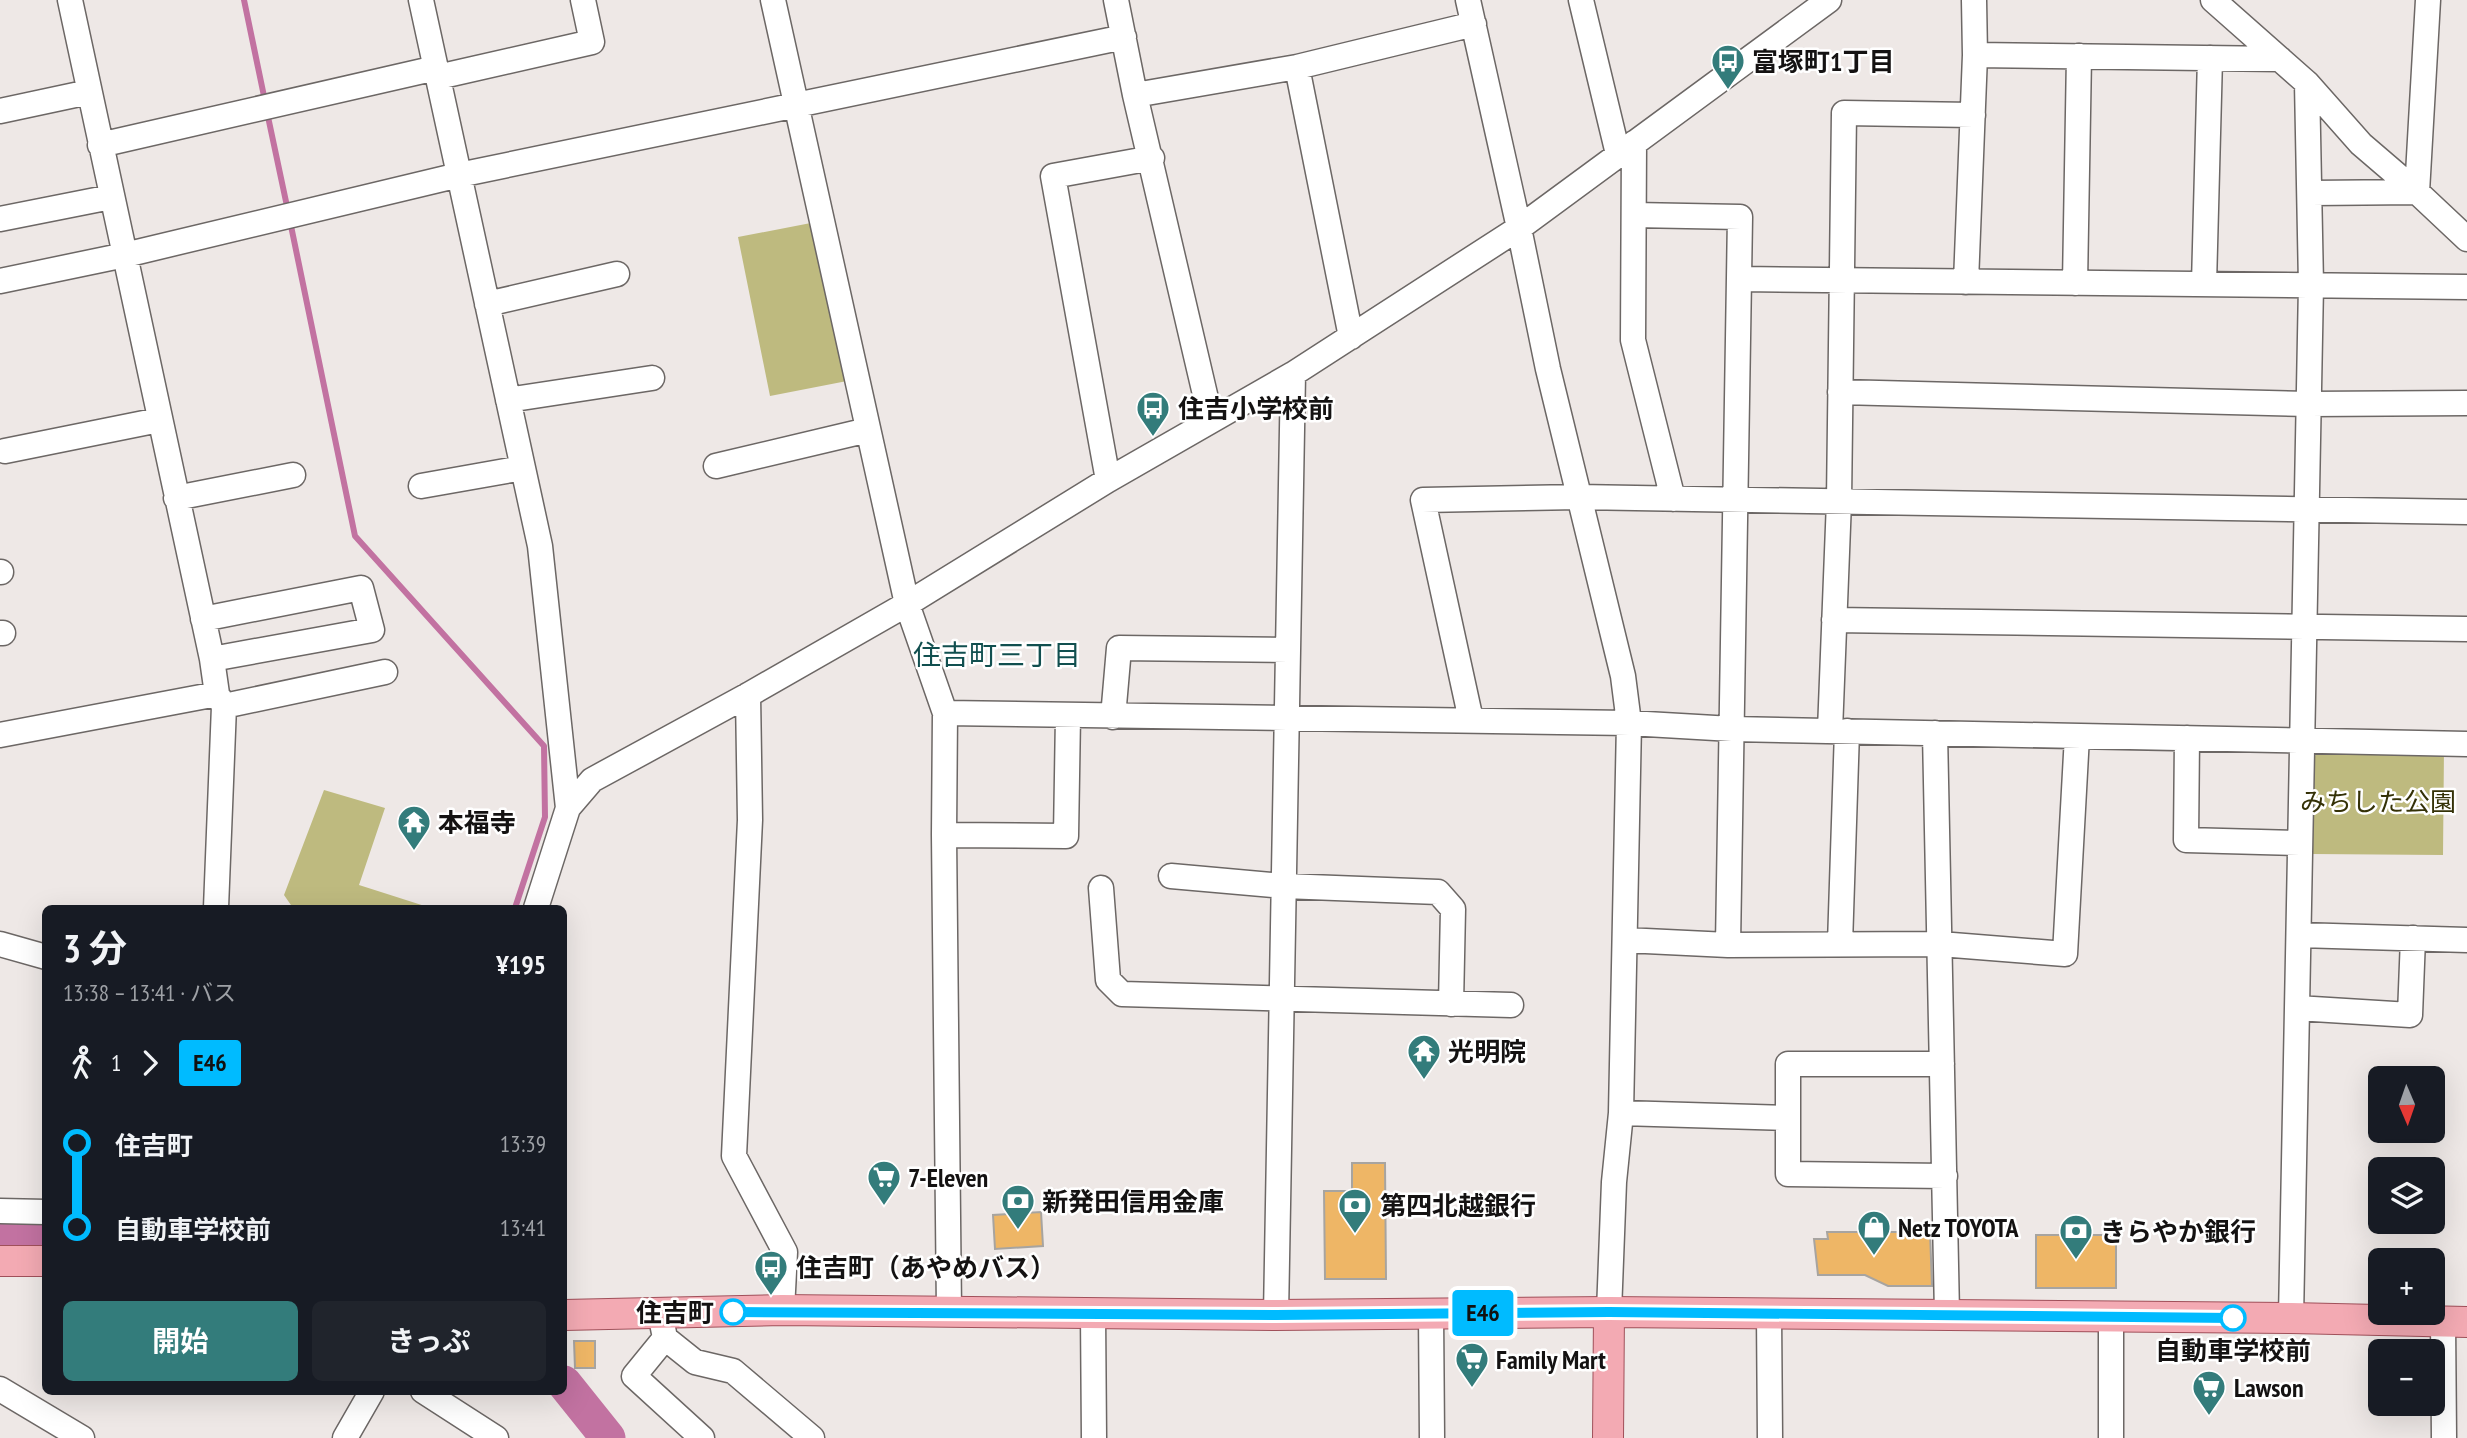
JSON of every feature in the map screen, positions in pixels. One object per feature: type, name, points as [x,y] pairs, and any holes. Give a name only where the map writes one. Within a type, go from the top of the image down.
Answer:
[{"type":"main road","points":[[0,1261],[42,1261]]},
{"type":"main road","points":[[567,1315],[662,1326],[782,1310],[1276,1315],[1609,1312],[1947,1314],[2455,1322]]},
{"type":"main road","points":[[1608,1438],[1609,1312]]},
{"type":"street","points":[[70,0],[220,700],[216,905]]},
{"type":"street","points":[[421,0],[540,546],[568,808]]},
{"type":"street","points":[[100,145],[592,42],[583,0]]},
{"type":"street","points":[[774,0],[795,106],[907,604],[945,713],[949,1312]]},
{"type":"street","points":[[1116,0],[1135,95],[1152,158],[1211,420]]},
{"type":"street","points":[[1468,0],[1548,369],[1623,676],[1629,723],[1621,1113],[1614,1182],[1609,1312]]},
{"type":"street","points":[[1581,0],[1626,148],[1634,215],[1633,340],[1673,499]]},
{"type":"street","points":[[1966,282],[1975,55],[1974,0]]},
{"type":"street","points":[[2213,0],[2307,83],[2361,144],[2467,239]]},
{"type":"street","points":[[2417,192],[2428,0]]},
{"type":"street","points":[[537,905],[568,808],[592,780],[907,604],[1108,480],[1352,337],[1519,228],[1819,3]]},
{"type":"street","points":[[1135,95],[1297,67],[1474,24]]},
{"type":"street","points":[[0,281],[125,255],[459,175],[1124,37]]},
{"type":"street","points":[[1975,55],[2280,59]]},
{"type":"street","points":[[2075,283],[2079,56]]},
{"type":"street","points":[[2204,284],[2210,58]]},
{"type":"street","points":[[1297,67],[1352,337]]},
{"type":"street","points":[[2291,1318],[2311,285],[2307,83]]},
{"type":"street","points":[[0,111],[89,92]]},
{"type":"street","points":[[1840,944],[1834,620],[1839,501],[1844,113],[1973,115]]},
{"type":"street","points":[[1108,480],[1053,176],[1152,158]]},
{"type":"street","points":[[2311,193],[2417,192]]},
{"type":"street","points":[[0,219],[111,197]]},
{"type":"street","points":[[1634,215],[1740,217],[1728,945]]},
{"type":"street","points":[[487,304],[617,274]]},
{"type":"street","points":[[1741,279],[2467,287]]},
{"type":"street","points":[[1276,1315],[1293,374]]},
{"type":"street","points":[[508,400],[652,378]]},
{"type":"street","points":[[1840,392],[2309,404],[2467,403]]},
{"type":"street","points":[[5,451],[159,420]]},
{"type":"street","points":[[716,466],[868,430]]},
{"type":"street","points":[[421,486],[523,468]]},
{"type":"street","points":[[176,498],[293,475]]},
{"type":"street","points":[[1471,720],[1423,500],[1578,497],[2467,512]]},
{"type":"street","points":[[203,619],[361,588],[372,630],[212,659]]},
{"type":"street","points":[[1834,620],[2305,629],[2467,629]]},
{"type":"street","points":[[1113,717],[1119,648],[1288,650]]},
{"type":"street","points":[[0,735],[385,672]]},
{"type":"street","points":[[748,695],[750,820],[734,1156],[785,1252],[782,1310]]},
{"type":"street","points":[[945,713],[1629,723],[1732,729],[2467,744]]},
{"type":"street","points":[[944,835],[1066,836],[1068,716]]},
{"type":"street","points":[[1935,733],[1947,1314]]},
{"type":"street","points":[[1625,940],[1728,945],[1940,944],[2065,954],[2077,736]]},
{"type":"street","points":[[2187,738],[2186,840],[2300,843]]},
{"type":"street","points":[[1171,876],[1284,886],[1438,892],[1453,909],[1451,1004]]},
{"type":"street","points":[[1101,888],[1108,980],[1122,993],[1511,1005]]},
{"type":"street","points":[[2299,935],[2467,940]]},
{"type":"street","points":[[2297,1008],[2410,1015],[2413,938]]},
{"type":"street","points":[[0,944],[42,956]]},
{"type":"street","points":[[1942,1064],[1788,1065],[1788,1174],[1945,1176]]},
{"type":"street","points":[[1621,1113],[1788,1118]]},
{"type":"street","points":[[0,1212],[42,1212]]},
{"type":"street","points":[[1093,1314],[1094,1438]]},
{"type":"street","points":[[1431,1314],[1432,1438]]},
{"type":"street","points":[[1769,1314],[1770,1438]]},
{"type":"street","points":[[2111,1317],[2111,1438]]},
{"type":"street","points":[[2444,1438],[2455,1322]]},
{"type":"street","points":[[702,1438],[634,1376],[662,1326],[695,1362],[733,1371],[812,1438]]},
{"type":"street","points":[[0,1389],[82,1438]]},
{"type":"street","points":[[345,1438],[370,1395]]},
{"type":"street","points":[[429,1395],[496,1438]]},
{"type":"green space","points":[[816,222],[847,381],[770,396],[738,237]]},
{"type":"green space","name":"みちした公園","points":[[2322,748],[2444,749],[2443,855],[2312,854],[2312,759]]},
{"type":"green space","points":[[324,790],[385,808],[359,885],[422,905],[291,905],[284,895]]},
{"type":"building","name":"第四北越銀行","points":[[1352,1163],[1385,1163],[1386,1279],[1325,1279],[1324,1191],[1352,1191]]},
{"type":"building","name":"新発田信用金庫","points":[[1041,1212],[1043,1246],[995,1249],[993,1215]]},
{"type":"building","name":"Netz TOYOTA","points":[[1827,1232],[1930,1232],[1932,1286],[1888,1286],[1865,1275],[1818,1275],[1814,1239],[1828,1239]]},
{"type":"building","name":"きらやか銀行","points":[[2036,1235],[2116,1235],[2116,1288],[2036,1288]]},
{"type":"building","points":[[574,1341],[595,1341],[595,1368],[575,1368]]},
{"type":"waterway","points":[[244,0],[265,101]]},
{"type":"waterway","points":[[267,112],[288,211]]},
{"type":"waterway","points":[[290,221],[355,536],[544,746],[545,817],[516,905]]},
{"type":"waterway","points":[[0,1231],[42,1232]]},
{"type":"waterway","points":[[567,1387],[608,1438]]},
{"type":"bus line","name":"E46","points":[[733,1312],[782,1310],[1276,1315],[1609,1312],[2233,1318]]},
{"type":"place","name":"富塚町1丁目","points":[[1728,91]]},
{"type":"place","name":"住吉小学校前","points":[[1153,438]]},
{"type":"place","name":"本福寺","points":[[414,852]]},
{"type":"place","name":"光明院","points":[[1424,1081]]},
{"type":"place","name":"7-Eleven","points":[[884,1207]]},
{"type":"place","name":"新発田信用金庫","points":[[1018,1231]]},
{"type":"place","name":"第四北越銀行","points":[[1355,1235]]},
{"type":"place","name":"Netz TOYOTA","points":[[1874,1257]]},
{"type":"place","name":"きらやか銀行","points":[[2076,1261]]},
{"type":"place","name":"住吉町（あやめバス）","points":[[771,1297]]},
{"type":"place","name":"住吉町","points":[[733,1312]]},
{"type":"place","name":"自動車学校前","points":[[2233,1318]]},
{"type":"place","name":"Family Mart","points":[[1472,1389]]},
{"type":"place","name":"Lawson","points":[[2209,1417]]},
{"type":"district","name":"住吉町三丁目","points":[[997,654]]}]
